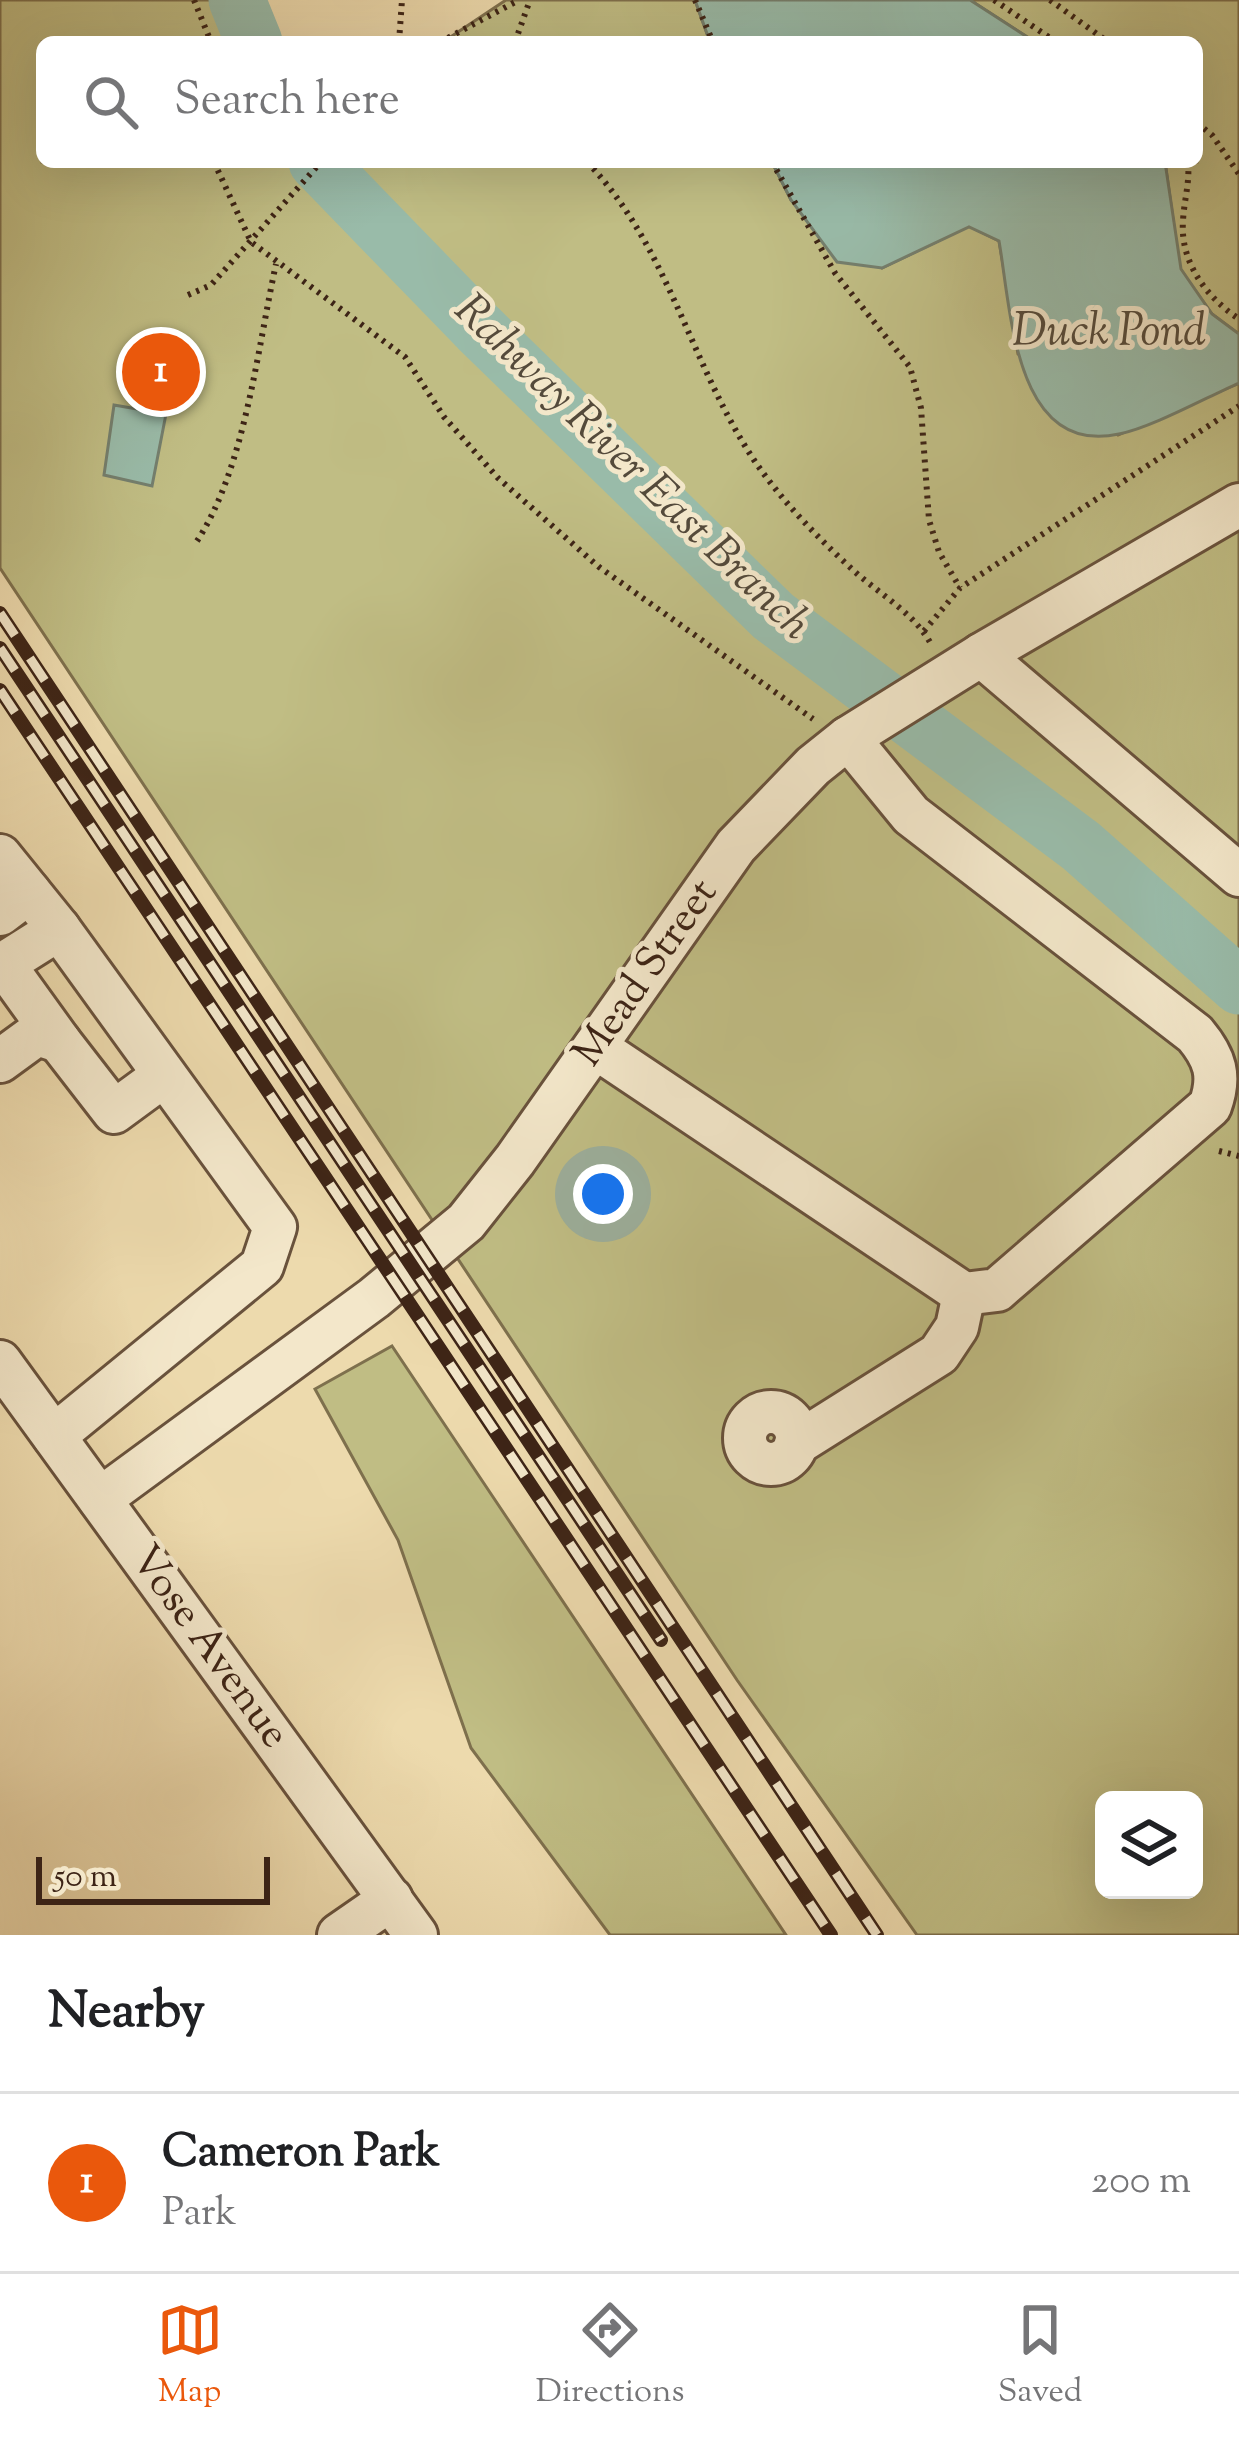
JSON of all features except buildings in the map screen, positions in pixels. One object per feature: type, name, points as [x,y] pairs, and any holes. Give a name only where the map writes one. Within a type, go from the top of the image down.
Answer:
[{"type":"street","name":"Mead Street","points":[[100,1499],[374,1298],[466,1222],[736,847],[847,728],[929,673],[981,655],[1239,506]]},
{"type":"street","points":[[981,655],[1239,875]]},
{"type":"street","points":[[595,1047],[964,1294],[998,1290],[1210,1106],[1216,1071],[1210,1053],[1195,1034],[911,815],[847,728]]},
{"type":"street","points":[[0,856],[14,903],[58,929],[274,1227],[262,1266],[54,1436]]},
{"type":"street","points":[[58,929],[13,958],[10,973],[114,1112],[163,1076]]},
{"type":"street","points":[[0,1061],[37,1034],[59,1041]]},
{"type":"street","points":[[796,1444],[939,1354],[957,1328],[964,1294]]},
{"type":"street","name":"Vose Avenue","points":[[0,1362],[416,1935]]},
{"type":"street","points":[[339,1935],[391,1899]]},
{"type":"path","points":[[194,0],[209,36]]},
{"type":"path","points":[[399,36],[402,0]]},
{"type":"path","points":[[451,36],[519,0]]},
{"type":"path","points":[[517,36],[530,0]]},
{"type":"path","points":[[695,0],[710,36]]},
{"type":"path","points":[[994,0],[1047,36]]},
{"type":"path","points":[[1050,0],[1100,36]]},
{"type":"path","points":[[1203,128],[1239,174]]},
{"type":"path","points":[[217,168],[251,242],[405,357],[445,417],[498,478],[598,567],[847,728]]},
{"type":"path","points":[[188,295],[211,286],[316,168]]},
{"type":"path","points":[[593,168],[653,251],[723,406],[754,461],[852,570],[924,631],[929,673]]},
{"type":"path","points":[[775,168],[836,273],[910,368],[921,408],[928,520],[939,552],[961,588]]},
{"type":"path","points":[[1188,168],[1183,243],[1191,268],[1223,308],[1239,320]]},
{"type":"path","points":[[197,541],[220,507],[276,264]]},
{"type":"path","points":[[924,631],[961,588],[1239,406]]},
{"type":"path","points":[[1219,1151],[1239,1156]]},
{"type":"shaded area","points":[[0,0],[241,0],[261,36],[36,36],[36,168],[775,168],[791,200],[882,268],[969,226],[999,241],[1018,354],[1118,435],[1239,383],[1239,1935],[917,1935],[737,1680],[0,568]]},
{"type":"shaded area","points":[[506,0],[695,0],[708,36],[452,36]]},
{"type":"shaded area","points":[[970,0],[1239,0],[1239,334],[1212,314],[1180,269],[1166,168],[1203,168],[1203,36],[1026,36]]},
{"type":"shaded area","points":[[392,1346],[786,1935],[610,1935],[471,1748],[398,1540],[315,1389]]},
{"type":"water","points":[[695,0],[970,0],[1026,36],[708,36]]},
{"type":"water","name":"Duck Pond","points":[[775,168],[1166,168],[1181,269],[1212,314],[1239,334],[1239,383],[1132,431],[1084,435],[1058,423],[1038,401],[1024,371],[999,241],[969,227],[882,268],[837,262],[791,200]]},
{"type":"water","points":[[114,405],[166,414],[152,486],[104,475]]},
{"type":"waterway","name":"Rahway River East Branch","points":[[237,0],[252,36]]},
{"type":"waterway","name":"Rahway River East Branch","points":[[323,168],[478,328],[773,616],[1081,846],[1239,986]]},
{"type":"railway","points":[[0,613],[877,1935]]},
{"type":"railway","points":[[0,648],[661,1640]]},
{"type":"railway","points":[[0,690],[831,1935]]},
{"type":"place","name":"Cameron Park","points":[[161,372]]}]
